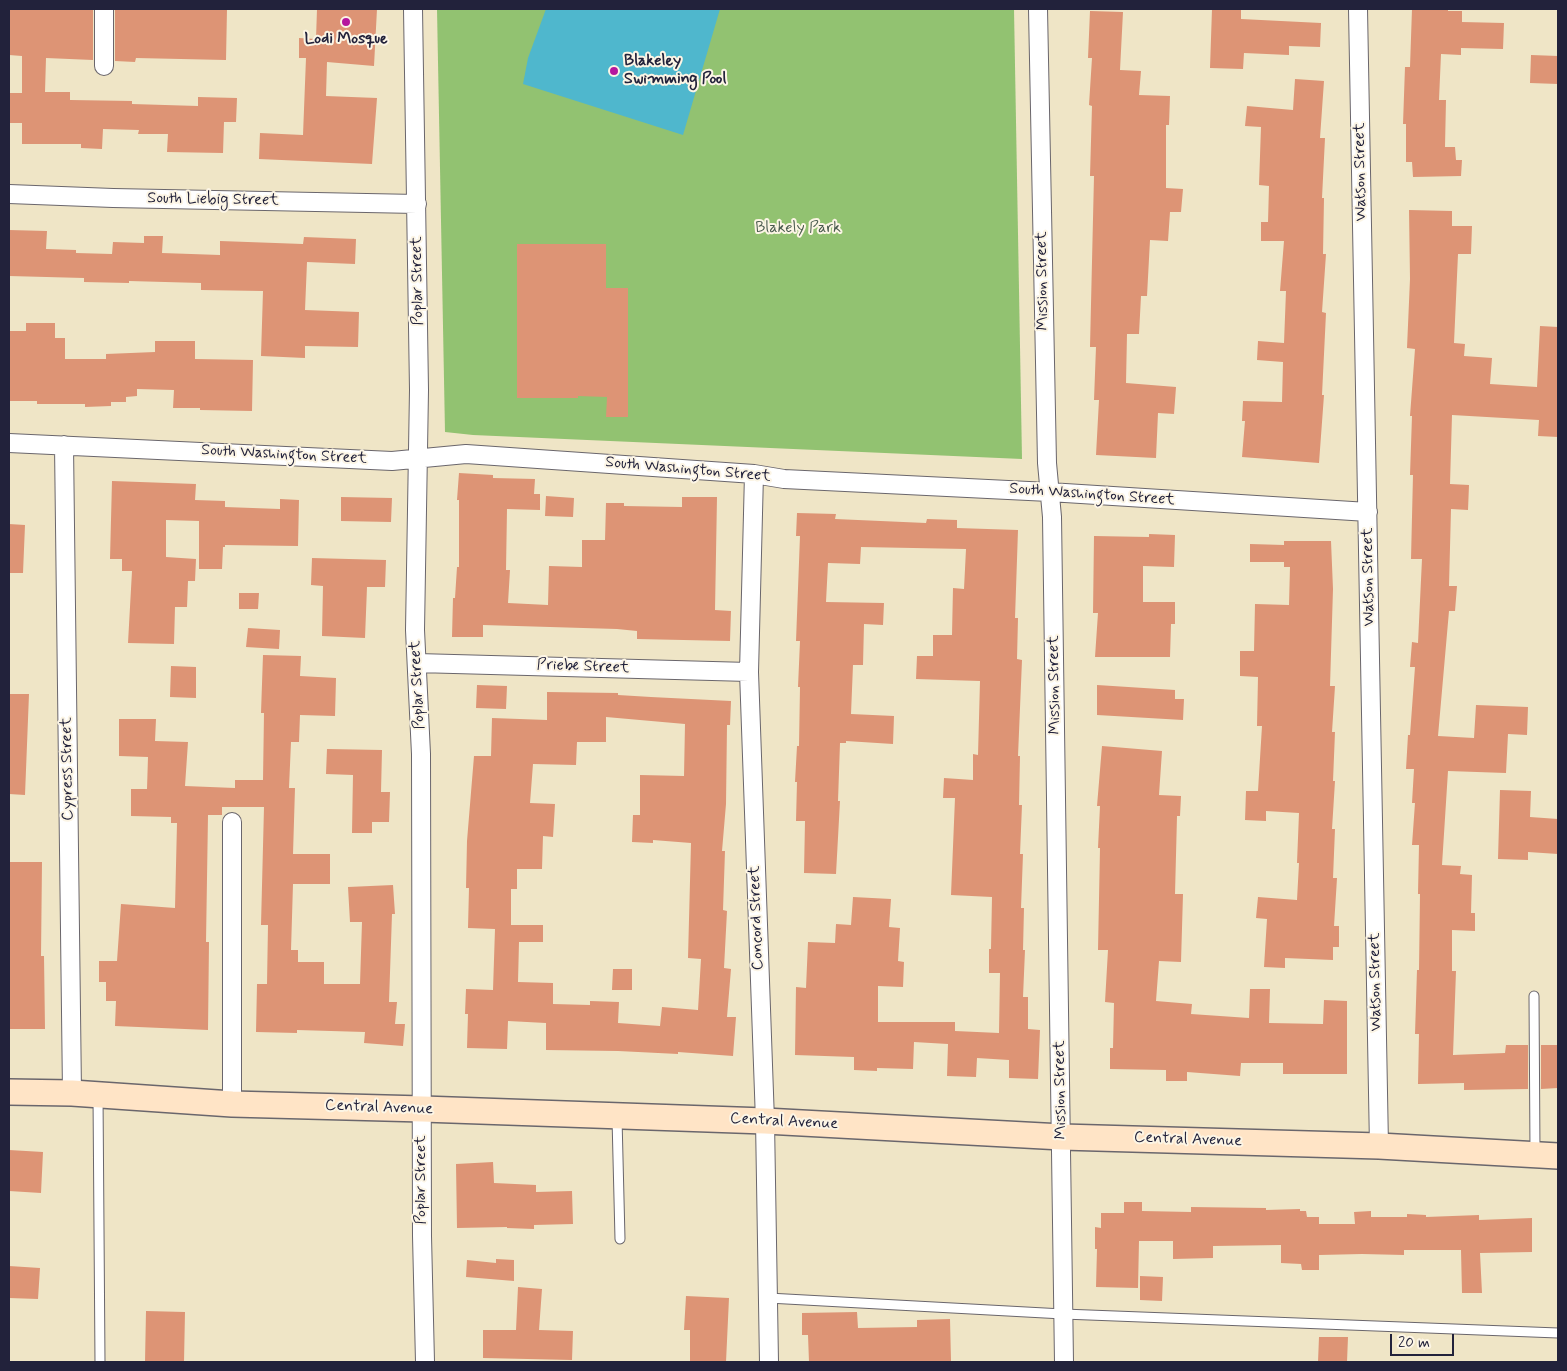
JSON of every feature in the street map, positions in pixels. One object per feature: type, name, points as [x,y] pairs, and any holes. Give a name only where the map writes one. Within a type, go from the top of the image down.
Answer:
[{"type":"street","points":[[104,9],[104,66]]},
{"type":"street","name":"Poplar Street","points":[[413,9],[419,458],[415,630],[422,754],[422,1236],[425,1362]]},
{"type":"street","name":"Mission Street","points":[[1038,9],[1047,453],[1052,516],[1064,1362]]},
{"type":"street","name":"Watson Street","points":[[1358,9],[1378,1146]]},
{"type":"street","name":"South Liebig Street","points":[[9,194],[417,204]]},
{"type":"street","name":"South Washington Street","points":[[9,443],[392,461],[466,454],[754,474],[784,478],[1368,512]]},
{"type":"street","name":"Cypress Street","points":[[64,445],[72,1094]]},
{"type":"street","name":"Concord Street","points":[[754,474],[749,672],[765,1121],[769,1362]]},
{"type":"street","name":"Priebe Street","points":[[417,663],[749,672]]},
{"type":"street","points":[[232,822],[232,1104]]},
{"type":"street","name":"Central Avenue","points":[[9,1092],[98,1095],[232,1104],[423,1108],[765,1121],[1062,1137],[1378,1146],[1547,1156]]},
{"type":"lane","points":[[1534,996],[1547,1156]]},
{"type":"lane","points":[[98,1095],[100,1362]]},
{"type":"lane","points":[[616,1116],[620,1239]]},
{"type":"lane","points":[[768,1298],[1063,1314],[1558,1332]]},
{"type":"green space","name":"Blakely Park","points":[[437,9],[1014,9],[1022,459],[473,435],[445,432]]},
{"type":"water","name":"Blakeley Swimming Pool","points":[[546,9],[720,9],[683,135],[523,84],[528,58]]},
{"type":"building","points":[[9,9],[93,9],[93,60],[46,58],[45,92],[70,92],[70,100],[132,101],[132,104],[198,106],[198,97],[237,98],[236,122],[224,122],[223,153],[167,152],[168,134],[138,134],[139,130],[103,129],[102,149],[81,148],[81,144],[22,144],[22,123],[9,123],[9,93],[22,93],[22,56],[9,55]]},
{"type":"building","points":[[115,9],[227,9],[226,60],[136,58],[135,62],[115,61]]},
{"type":"building","points":[[317,9],[377,9],[374,66],[327,62],[326,96],[377,98],[372,164],[259,159],[260,133],[303,135],[306,58],[299,58],[299,38],[316,39]]},
{"type":"building","points":[[1212,9],[1241,9],[1241,19],[1321,23],[1320,47],[1289,46],[1289,55],[1244,53],[1243,69],[1210,68]]},
{"type":"building","points":[[1412,9],[1462,11],[1462,22],[1504,23],[1503,49],[1461,48],[1461,55],[1441,54],[1439,100],[1446,100],[1445,147],[1455,147],[1456,160],[1462,160],[1461,176],[1413,177],[1412,162],[1406,162],[1406,124],[1403,124],[1405,67],[1410,67]]},
{"type":"building","points":[[1090,11],[1123,12],[1120,70],[1141,71],[1139,95],[1170,96],[1169,125],[1166,125],[1166,188],[1183,189],[1181,212],[1170,212],[1168,241],[1150,240],[1147,296],[1141,296],[1139,334],[1127,334],[1126,383],[1176,387],[1174,414],[1158,413],[1156,458],[1096,455],[1099,400],[1094,400],[1096,347],[1090,347],[1094,176],[1090,176],[1092,106],[1089,105],[1092,58],[1088,58]]},
{"type":"building","points":[[1531,55],[1558,56],[1558,84],[1530,83]]},
{"type":"building","points":[[1295,79],[1324,81],[1320,138],[1325,138],[1322,198],[1324,198],[1323,254],[1326,254],[1322,312],[1326,313],[1322,395],[1324,395],[1319,463],[1242,457],[1245,421],[1242,421],[1243,401],[1282,402],[1283,362],[1257,360],[1258,341],[1284,343],[1286,291],[1280,291],[1284,241],[1261,241],[1261,222],[1268,222],[1269,186],[1259,185],[1261,127],[1245,126],[1247,106],[1293,110]]},
{"type":"building","points":[[1409,210],[1452,211],[1452,226],[1472,226],[1471,254],[1458,254],[1454,343],[1465,344],[1464,356],[1492,358],[1490,384],[1537,387],[1540,326],[1558,327],[1558,437],[1538,436],[1539,420],[1452,415],[1450,484],[1469,485],[1468,510],[1451,509],[1449,586],[1457,586],[1455,611],[1449,611],[1438,736],[1474,738],[1476,705],[1528,707],[1527,735],[1508,734],[1506,773],[1448,771],[1442,865],[1461,866],[1460,874],[1472,875],[1471,913],[1475,913],[1475,931],[1452,930],[1452,971],[1456,971],[1453,1055],[1505,1053],[1506,1045],[1528,1045],[1528,1089],[1464,1090],[1464,1083],[1418,1084],[1419,1034],[1415,1034],[1417,970],[1419,970],[1419,845],[1412,845],[1415,803],[1412,803],[1414,769],[1406,769],[1415,667],[1410,667],[1412,642],[1418,643],[1422,559],[1411,559],[1413,475],[1410,475],[1412,416],[1410,416],[1415,349],[1407,348],[1410,279]]},
{"type":"building","points":[[9,230],[47,231],[46,249],[76,250],[76,253],[112,254],[113,242],[144,243],[144,236],[163,236],[162,253],[220,255],[220,241],[303,244],[304,237],[356,239],[355,264],[307,262],[305,310],[359,312],[358,347],[305,346],[305,358],[261,356],[263,291],[201,290],[201,283],[84,282],[84,278],[9,276]]},
{"type":"building","points":[[517,244],[606,244],[606,288],[628,288],[628,417],[606,417],[607,397],[517,398]]},
{"type":"building","points":[[26,323],[55,323],[55,338],[65,338],[65,359],[106,359],[106,354],[155,352],[155,341],[195,341],[195,359],[253,360],[252,411],[173,408],[174,390],[137,389],[137,396],[126,397],[126,402],[111,402],[111,406],[85,407],[85,404],[37,404],[37,401],[9,401],[9,331],[26,331]]},
{"type":"building","points":[[459,473],[493,475],[493,478],[535,479],[534,494],[540,494],[540,510],[507,509],[506,570],[510,570],[508,603],[548,605],[549,566],[582,567],[582,540],[605,540],[606,503],[624,503],[624,506],[682,507],[682,497],[717,497],[715,610],[731,611],[730,641],[637,639],[637,631],[617,629],[483,625],[483,637],[452,637],[453,598],[455,598],[457,567],[459,567],[459,500],[457,500]]},
{"type":"building","points":[[112,481],[196,484],[195,500],[225,501],[225,507],[280,509],[280,499],[299,500],[298,546],[225,545],[223,547],[222,569],[199,569],[199,521],[166,520],[166,557],[196,559],[195,581],[188,581],[187,607],[175,607],[174,644],[128,643],[132,571],[122,571],[122,559],[110,559]]},
{"type":"building","points":[[546,496],[574,498],[573,517],[545,516]]},
{"type":"building","points":[[341,497],[392,498],[391,522],[341,521]]},
{"type":"building","points":[[797,513],[836,514],[835,519],[926,523],[927,519],[957,520],[957,528],[1018,530],[1015,618],[1018,618],[1017,659],[1022,660],[1018,756],[1020,756],[1019,805],[1022,805],[1020,854],[1023,854],[1021,908],[1024,908],[1023,950],[1025,950],[1023,997],[1028,997],[1028,1029],[1040,1030],[1038,1079],[1009,1078],[1009,1060],[977,1058],[976,1077],[947,1076],[948,1044],[914,1042],[913,1069],[877,1068],[877,1071],[854,1070],[854,1057],[795,1055],[796,987],[806,988],[808,942],[835,943],[836,924],[851,925],[853,897],[891,899],[889,927],[900,928],[898,961],[904,962],[903,987],[878,986],[878,1022],[955,1022],[955,1031],[999,1033],[1000,973],[989,973],[992,897],[951,895],[955,798],[943,798],[944,778],[973,780],[973,754],[978,755],[980,681],[916,679],[917,656],[933,656],[933,635],[952,635],[953,588],[964,589],[966,549],[861,547],[860,564],[828,563],[826,602],[884,603],[883,625],[864,624],[863,665],[853,665],[851,714],[894,716],[893,744],[846,741],[846,743],[840,743],[838,801],[840,801],[836,874],[804,873],[805,821],[796,821],[797,782],[795,782],[797,746],[799,746],[800,687],[798,687],[800,641],[796,641],[800,536],[796,536]]},
{"type":"building","points":[[9,524],[25,525],[23,573],[9,573]]},
{"type":"building","points":[[1149,534],[1175,535],[1174,567],[1143,566],[1143,602],[1175,602],[1175,624],[1171,624],[1170,657],[1095,657],[1098,613],[1093,613],[1094,536],[1149,537]]},
{"type":"building","points":[[1284,541],[1331,541],[1333,589],[1330,686],[1335,686],[1332,732],[1335,732],[1333,781],[1335,781],[1332,829],[1335,829],[1333,878],[1337,878],[1334,926],[1339,926],[1339,947],[1333,947],[1333,960],[1285,958],[1285,968],[1264,967],[1267,919],[1256,918],[1258,897],[1297,900],[1299,813],[1266,811],[1266,821],[1245,820],[1246,791],[1258,791],[1262,726],[1257,726],[1258,677],[1240,676],[1240,651],[1254,651],[1255,604],[1289,605],[1290,567],[1284,567],[1284,562],[1250,562],[1250,544],[1284,545]]},
{"type":"building","points":[[312,558],[386,560],[385,587],[367,587],[365,638],[322,636],[323,586],[311,585]]},
{"type":"building","points":[[239,593],[259,593],[258,609],[239,609]]},
{"type":"building","points":[[248,628],[280,630],[279,649],[246,647]]},
{"type":"building","points":[[263,655],[301,656],[300,676],[336,678],[335,716],[300,715],[299,742],[291,742],[289,788],[295,788],[293,854],[330,854],[330,884],[293,884],[291,950],[298,950],[298,962],[324,962],[324,984],[360,984],[362,922],[350,922],[348,887],[393,885],[395,914],[392,914],[389,1002],[397,1002],[395,1024],[405,1024],[403,1046],[364,1043],[365,1032],[297,1030],[297,1033],[256,1032],[257,984],[267,984],[268,925],[261,925],[264,807],[222,807],[222,815],[208,815],[206,942],[209,942],[208,1030],[115,1026],[116,1001],[106,1001],[106,982],[99,982],[99,961],[117,961],[121,904],[175,908],[177,823],[171,823],[171,817],[131,816],[131,789],[147,789],[148,757],[119,756],[119,719],[156,719],[155,741],[188,742],[185,786],[235,788],[235,780],[263,780],[264,713],[261,713]]},
{"type":"building","points":[[171,666],[196,667],[196,698],[170,697]]},
{"type":"building","points":[[477,685],[507,686],[506,709],[476,708]]},
{"type":"building","points":[[1097,685],[1175,690],[1175,699],[1184,699],[1183,720],[1097,715]]},
{"type":"building","points":[[547,692],[618,693],[618,695],[731,701],[730,725],[727,725],[726,804],[722,851],[725,851],[723,910],[727,911],[724,968],[731,969],[727,1017],[736,1017],[733,1056],[678,1052],[678,1054],[546,1050],[546,1023],[508,1021],[507,1049],[467,1048],[468,1014],[465,1014],[466,989],[493,990],[495,929],[468,928],[469,888],[466,888],[467,841],[474,756],[491,756],[492,718],[547,720]],"holes":[[[606,717],[685,724],[684,776],[640,775],[640,815],[633,815],[632,842],[653,843],[653,840],[691,843],[688,958],[701,959],[698,1010],[662,1007],[660,1026],[618,1023],[619,1002],[590,1001],[590,1005],[553,1004],[553,983],[518,982],[519,942],[543,942],[543,925],[511,925],[511,889],[517,889],[517,869],[542,869],[543,836],[553,837],[555,804],[530,803],[533,764],[576,765],[577,742],[606,742]]]},
{"type":"building","points":[[9,694],[29,694],[25,795],[9,794]]},
{"type":"building","points":[[1102,746],[1162,751],[1159,795],[1181,796],[1180,816],[1177,816],[1175,894],[1183,894],[1181,962],[1159,961],[1156,1001],[1192,1004],[1191,1014],[1249,1018],[1250,989],[1270,989],[1269,1023],[1323,1024],[1324,1000],[1347,1001],[1347,1074],[1283,1074],[1283,1063],[1241,1063],[1240,1076],[1187,1072],[1187,1081],[1166,1081],[1166,1070],[1110,1069],[1110,1048],[1113,1048],[1114,1003],[1105,1002],[1108,950],[1098,950],[1100,806],[1097,806]]},
{"type":"building","points":[[327,749],[382,750],[381,792],[390,792],[389,822],[372,822],[372,833],[352,833],[353,775],[326,774]]},
{"type":"building","points":[[1500,790],[1531,791],[1530,817],[1558,819],[1558,854],[1528,852],[1528,860],[1498,859]]},
{"type":"building","points":[[9,862],[42,862],[41,956],[44,956],[45,1029],[9,1029]]},
{"type":"building","points":[[613,969],[632,969],[632,990],[612,990]]},
{"type":"building","points":[[1541,1045],[1558,1045],[1558,1088],[1541,1089]]},
{"type":"building","points":[[9,1150],[43,1152],[41,1193],[9,1191]]},
{"type":"building","points":[[493,1162],[494,1183],[536,1185],[536,1192],[572,1191],[573,1224],[534,1225],[534,1229],[507,1227],[457,1228],[456,1164]]},
{"type":"building","points":[[1124,1202],[1142,1202],[1142,1211],[1191,1212],[1191,1207],[1266,1208],[1266,1210],[1300,1209],[1300,1211],[1306,1211],[1307,1217],[1319,1217],[1319,1224],[1355,1224],[1354,1212],[1371,1211],[1371,1217],[1407,1217],[1407,1214],[1426,1215],[1426,1217],[1479,1215],[1479,1220],[1532,1218],[1532,1252],[1480,1253],[1482,1293],[1462,1293],[1461,1250],[1404,1250],[1404,1255],[1319,1255],[1319,1270],[1302,1270],[1301,1264],[1281,1263],[1281,1245],[1213,1246],[1213,1258],[1173,1259],[1173,1241],[1139,1241],[1138,1288],[1096,1287],[1097,1249],[1095,1249],[1095,1227],[1101,1228],[1101,1213],[1124,1213]]},
{"type":"building","points":[[496,1259],[514,1260],[514,1281],[466,1277],[467,1260],[496,1263]]},
{"type":"building","points":[[9,1266],[40,1268],[38,1299],[9,1298]]},
{"type":"building","points":[[1140,1276],[1163,1277],[1162,1301],[1140,1300]]},
{"type":"building","points":[[518,1287],[542,1289],[539,1330],[573,1331],[572,1360],[483,1358],[483,1330],[516,1330]]},
{"type":"building","points":[[686,1296],[729,1298],[726,1362],[690,1362],[690,1330],[684,1330]]},
{"type":"building","points":[[146,1311],[185,1312],[184,1362],[145,1362]]},
{"type":"building","points":[[857,1312],[858,1328],[917,1327],[917,1320],[950,1319],[951,1361],[809,1362],[808,1335],[802,1335],[802,1313]]},
{"type":"building","points":[[1319,1337],[1348,1337],[1347,1362],[1318,1362]]},
{"type":"place","name":"Lodi Mosque","points":[[346,22]]},
{"type":"place","name":"Blakeley Swimming Pool","points":[[614,71]]}]
